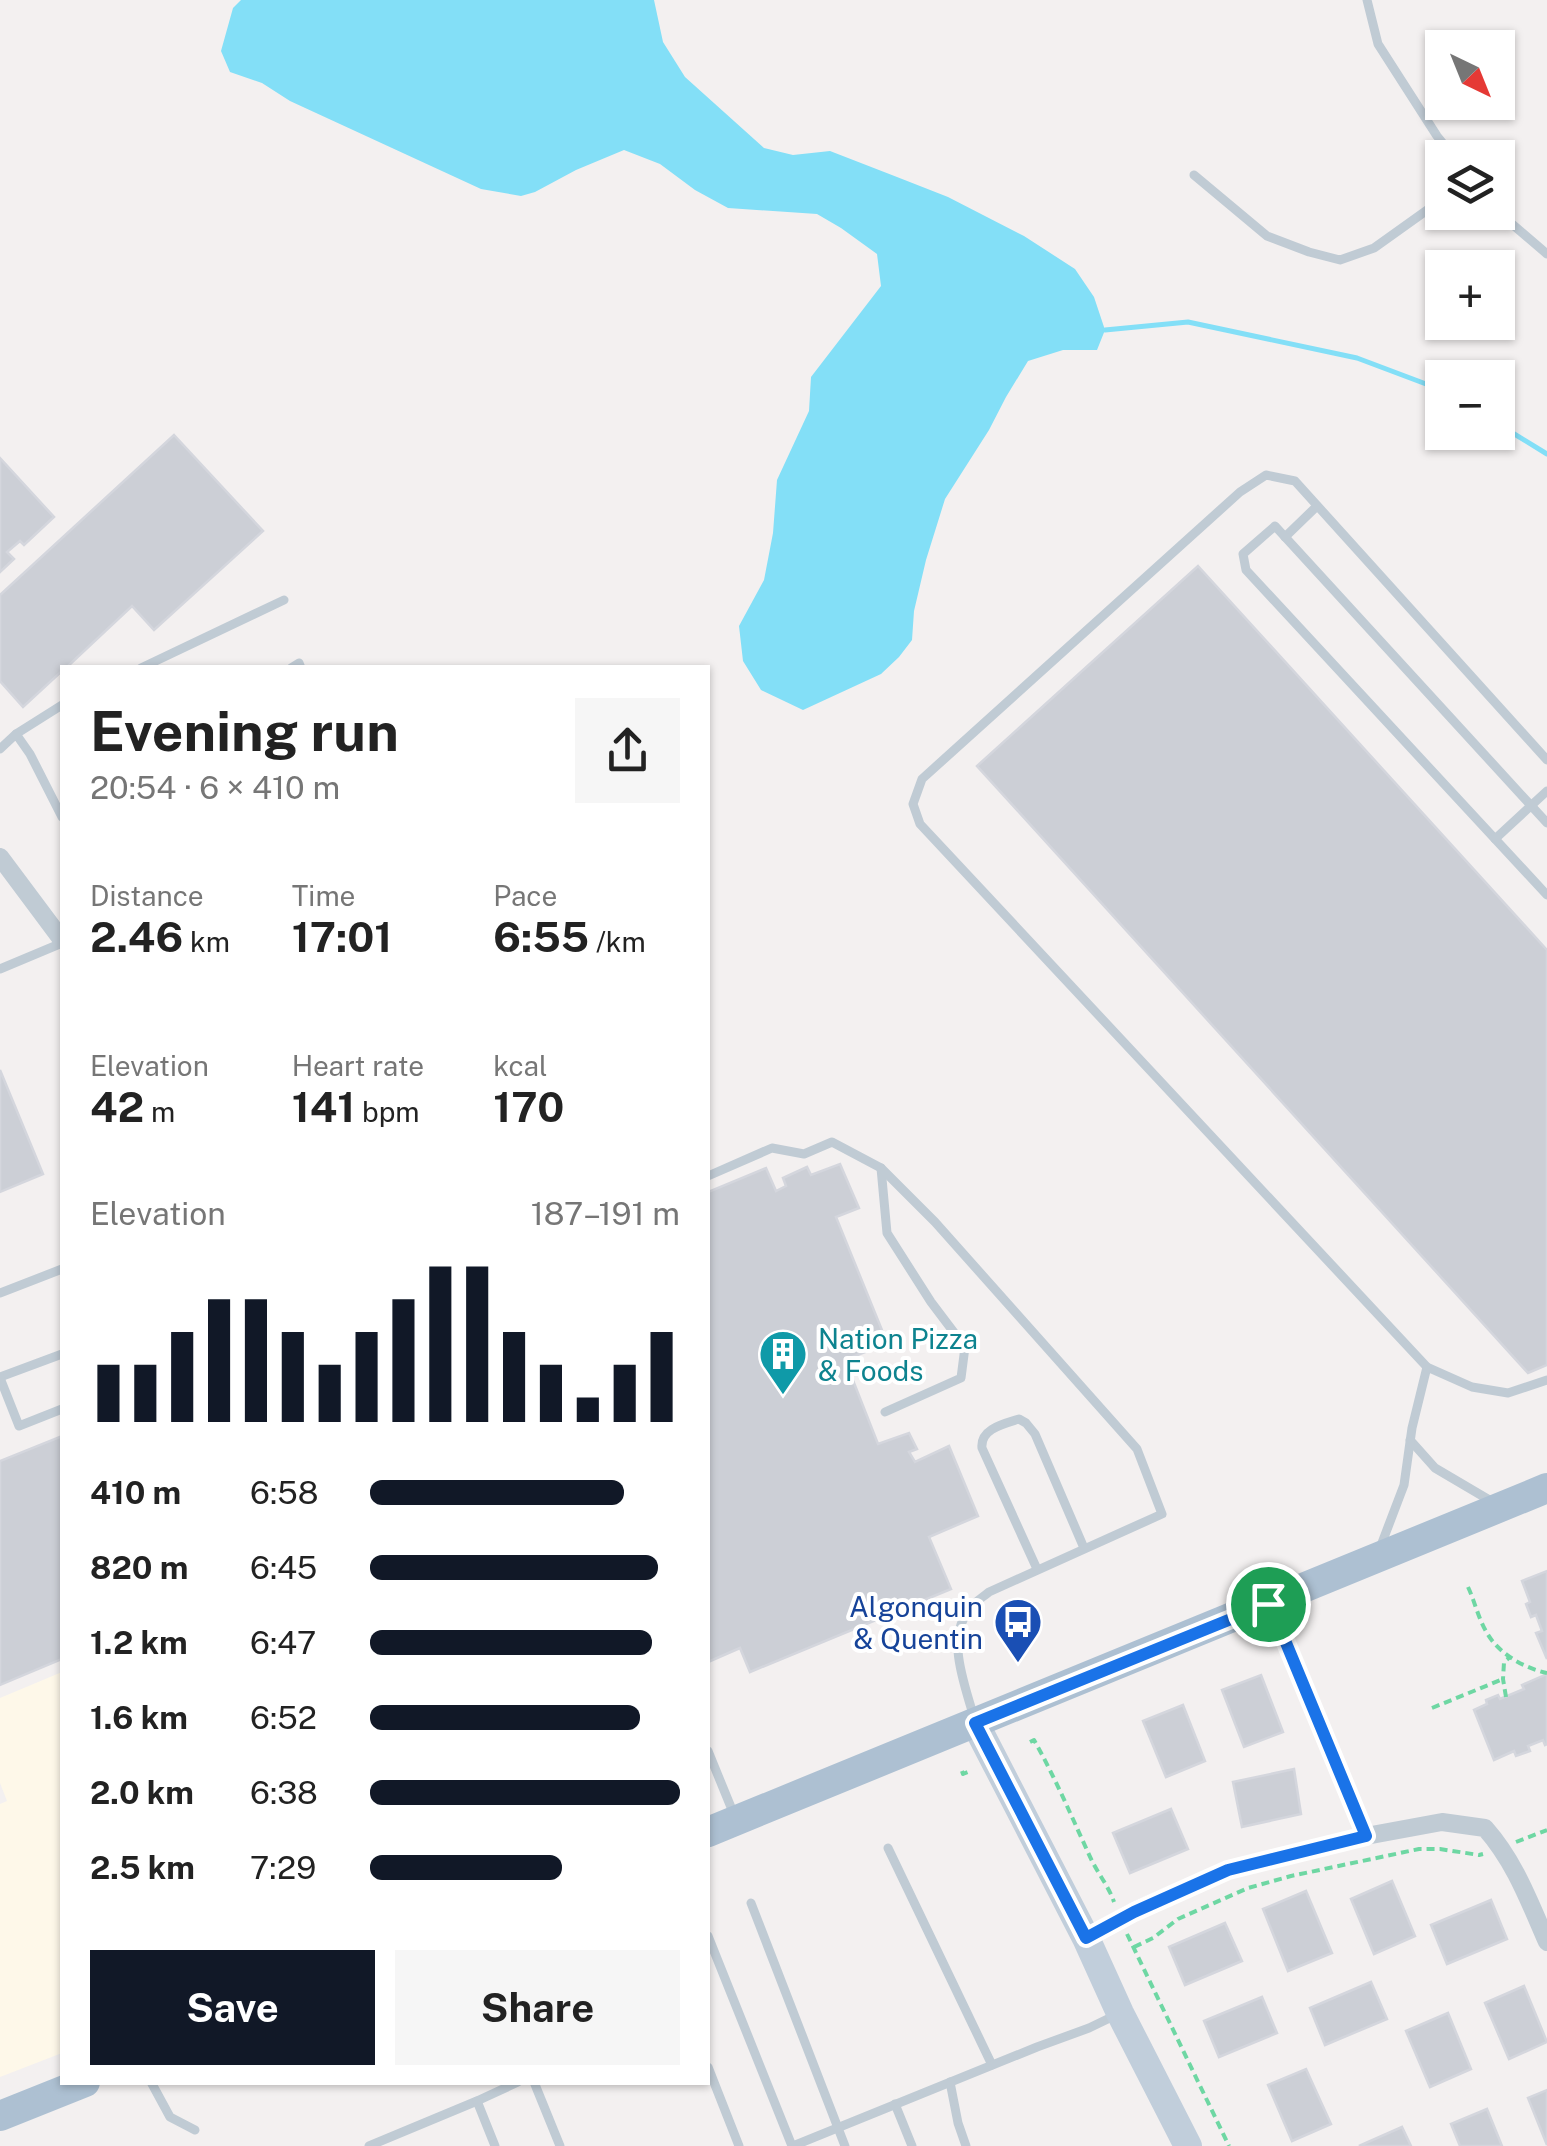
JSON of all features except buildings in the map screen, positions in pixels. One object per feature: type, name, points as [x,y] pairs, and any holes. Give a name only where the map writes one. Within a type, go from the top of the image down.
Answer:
[{"type":"main road","points":[[722,1826],[1547,1488]]},
{"type":"main road","points":[[975,1723],[1188,2146]]},
{"type":"main road","points":[[0,2116],[78,2085]]},
{"type":"street","points":[[0,857],[60,939]]},
{"type":"street","points":[[1268,1604],[1366,1836]]},
{"type":"street","points":[[1086,1938],[1228,1870],[1442,1822],[1485,1828],[1502,1847],[1521,1878],[1547,1942]]},
{"type":"lane","points":[[1367,0],[1378,44],[1439,140]]},
{"type":"lane","points":[[1194,174],[1267,236],[1340,260],[1374,248],[1425,212]]},
{"type":"lane","points":[[1515,227],[1547,254]]},
{"type":"lane","points":[[1547,760],[1296,482],[1266,475],[1240,492],[922,779],[913,804],[920,824],[1427,1367],[1472,1386],[1508,1393],[1547,1380]]},
{"type":"lane","points":[[1285,537],[1317,506]]},
{"type":"lane","points":[[1547,822],[1275,526],[1243,554],[1246,570],[1547,895]]},
{"type":"lane","points":[[148,665],[284,600]]},
{"type":"lane","points":[[0,749],[60,706]]},
{"type":"lane","points":[[0,730],[13,737],[60,814]]},
{"type":"lane","points":[[1496,839],[1547,792]]},
{"type":"lane","points":[[0,968],[60,943]]},
{"type":"lane","points":[[710,1175],[772,1148],[804,1154],[832,1142],[881,1168],[935,1222],[1138,1449],[1162,1514],[1037,1568],[989,1592],[969,1609],[958,1636],[958,1660],[975,1723]]},
{"type":"lane","points":[[881,1168],[888,1233],[965,1347],[961,1378],[885,1412]]},
{"type":"lane","points":[[0,1293],[60,1270]]},
{"type":"lane","points":[[60,1355],[0,1378],[19,1426],[60,1410]]},
{"type":"lane","points":[[1375,1560],[1404,1485],[1427,1367]]},
{"type":"lane","points":[[1037,1568],[982,1448],[984,1434],[1006,1423],[1019,1419],[1035,1434],[1084,1548]]},
{"type":"lane","points":[[1410,1440],[1435,1468],[1501,1507]]},
{"type":"lane","points":[[710,1762],[722,1826]]},
{"type":"lane","points":[[888,1848],[992,2065]]},
{"type":"lane","points":[[750,1903],[844,2146]]},
{"type":"lane","points":[[710,1941],[792,2146],[1120,2013]]},
{"type":"lane","points":[[710,2072],[740,2146]]},
{"type":"lane","points":[[950,2082],[966,2146]]},
{"type":"lane","points":[[152,2085],[170,2117],[195,2130]]},
{"type":"lane","points":[[368,2146],[512,2085]]},
{"type":"lane","points":[[535,2085],[560,2146]]},
{"type":"lane","points":[[477,2101],[495,2146]]},
{"type":"lane","points":[[895,2104],[912,2146]]},
{"type":"path","points":[[1468,1587],[1486,1632],[1507,1655],[1547,1673]]},
{"type":"path","points":[[1506,1696],[1504,1662],[1500,1657],[1507,1655]]},
{"type":"path","points":[[1432,1708],[1503,1679]]},
{"type":"path","points":[[1030,1742],[1034,1740],[1047,1762],[1229,2146]]},
{"type":"path","points":[[1134,1947],[1178,1918],[1263,1882],[1419,1849],[1440,1848],[1478,1856],[1547,1830]]},
{"type":"shaded area","points":[[60,1673],[60,2054],[0,2077],[0,1804],[7,1801],[0,1783],[0,1698]]},
{"type":"water","points":[[241,0],[654,0],[663,42],[685,77],[764,148],[793,155],[830,151],[897,177],[948,197],[1024,236],[1075,269],[1094,297],[1105,330],[1097,350],[1063,350],[1028,361],[945,499],[914,611],[912,640],[899,657],[881,674],[803,710],[761,690],[743,661],[739,626],[764,580],[777,480],[809,411],[811,377],[881,286],[877,254],[817,214],[728,208],[660,164],[624,150],[521,196],[481,189],[290,101],[262,83],[230,72],[221,51],[233,8]]},
{"type":"waterway","points":[[1105,330],[1188,322],[1357,358],[1425,384]]},
{"type":"waterway","points":[[1515,434],[1547,454]]},
{"type":"place","name":"Nation Pizza & Foods","points":[[783,1396]]},
{"type":"place","name":"Algonquin & Quentin","points":[[1018,1664]]},
{"type":"route","points":[[1268,1604],[1366,1836],[1228,1870],[1086,1938],[975,1723],[1268,1604]]}]
